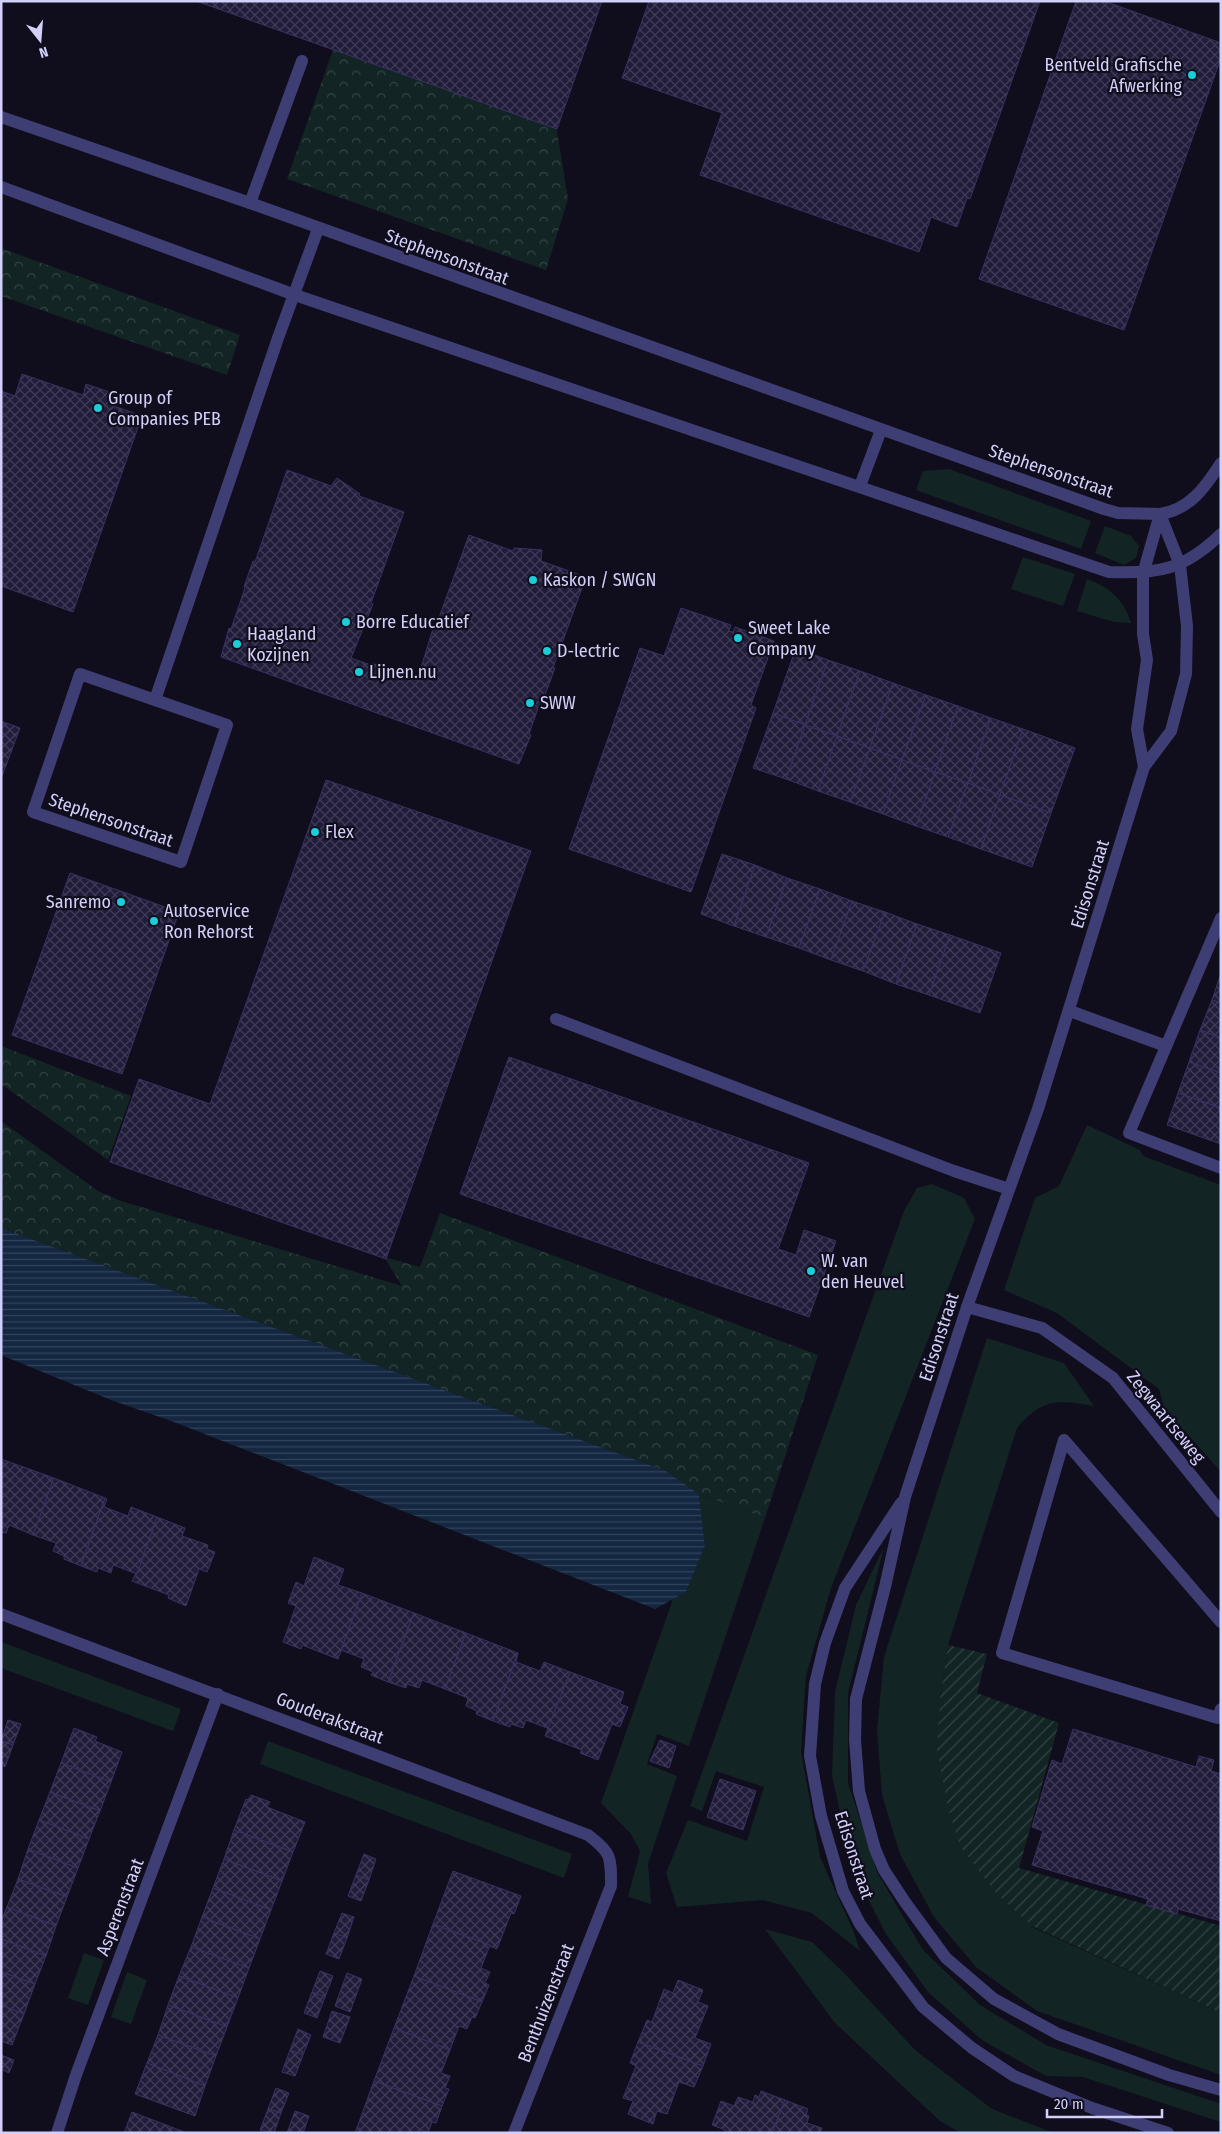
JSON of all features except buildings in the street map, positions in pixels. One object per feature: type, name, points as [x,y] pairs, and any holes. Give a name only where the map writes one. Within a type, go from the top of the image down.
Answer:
[{"type":"street","points":[[250,203],[302,61]]},
{"type":"street","name":"Stephensonstraat","points":[[1,117],[250,203],[318,229],[1104,509],[1118,513],[1160,514]]},
{"type":"street","points":[[1,188],[295,295],[1109,572],[1143,574],[1180,565],[1221,534]]},
{"type":"street","points":[[155,700],[278,338],[318,229]]},
{"type":"street","points":[[860,486],[881,430]]},
{"type":"street","points":[[1180,565],[1160,514],[1185,506],[1200,492],[1221,463]]},
{"type":"street","name":"Edisonstraat","points":[[1144,766],[1137,728],[1146,660],[1143,634],[1143,574],[1160,514]]},
{"type":"street","name":"Edisonstraat","points":[[1180,565],[1187,626],[1186,674],[1171,731],[1144,766],[1070,1011],[1038,1109],[967,1307],[905,1497],[886,1587],[856,1699],[855,1740],[859,1791],[875,1849],[884,1870],[946,1958],[994,1999],[1058,2034],[1169,2075],[1221,2090]]},
{"type":"street","name":"Stephensonstraat","points":[[80,674],[155,700],[228,725],[181,862],[33,812],[80,674]]},
{"type":"street","points":[[1221,918],[1128,1133],[1221,1168]]},
{"type":"street","points":[[1070,1011],[1166,1046]]},
{"type":"street","points":[[556,1019],[1009,1189]]},
{"type":"street","name":"Zegwaartseweg","points":[[967,1307],[1042,1328],[1113,1378],[1221,1512]]},
{"type":"street","points":[[1221,1622],[1064,1440],[1002,1653],[1218,1718],[1221,1709]]},
{"type":"street","name":"Edisonstraat","points":[[905,1497],[845,1588],[825,1643],[815,1684],[810,1756],[821,1816],[843,1891],[860,1924],[923,2008],[972,2048],[1014,2076],[1092,2108],[1168,2133]]},
{"type":"street","name":"Gouderakstraat","points":[[1,1614],[218,1694],[588,1835],[604,1846],[611,1860],[610,1886]]},
{"type":"street","name":"Asperenstraat","points":[[57,2133],[76,2075],[218,1694]]},
{"type":"street","name":"Benthuizenstraat","points":[[514,2133],[610,1886]]},
{"type":"green space","points":[[334,47],[556,125],[568,199],[546,270],[287,179]]},
{"type":"green space","points":[[1,248],[240,335],[227,375],[1,296]]},
{"type":"green space","points":[[949,469],[1091,521],[1081,549],[916,490],[923,471]]},
{"type":"green space","points":[[1105,526],[1131,536],[1139,546],[1136,558],[1124,565],[1095,553]]},
{"type":"green space","points":[[1023,557],[1075,574],[1063,606],[1011,589]]},
{"type":"green space","points":[[1087,579],[1103,586],[1115,595],[1124,607],[1131,623],[1114,622],[1077,611]]},
{"type":"green space","points":[[1,1046],[131,1096],[108,1160],[1,1084]]},
{"type":"green space","points":[[1,1121],[98,1191],[121,1201],[402,1286],[384,1257],[420,1267],[440,1213],[818,1355],[765,1518],[699,1494],[666,1471],[1,1228]]},
{"type":"green space","points":[[1087,1125],[1140,1150],[1143,1156],[1221,1185],[1221,1472],[1164,1408],[1159,1389],[1057,1313],[1004,1290],[1035,1198],[1059,1186]]},
{"type":"green space","points":[[932,1184],[964,1198],[975,1219],[831,1588],[806,1676],[801,1752],[820,1857],[853,1930],[860,1951],[812,1913],[763,1900],[677,1907],[666,1873],[688,1820],[747,1841],[764,1787],[716,1771],[702,1811],[690,1806],[904,1211],[917,1188]]},
{"type":"green space","points":[[987,1338],[1064,1363],[1094,1406],[1060,1402],[1043,1406],[1026,1418],[1017,1428],[948,1645],[940,1698],[1032,1927],[1221,2013],[1221,2075],[1037,2011],[976,1967],[934,1917],[900,1854],[882,1795],[877,1730],[884,1657]]},
{"type":"green space","points":[[699,1494],[765,1518],[689,1746],[657,1734],[647,1764],[677,1776],[648,1864],[651,1904],[628,1897],[640,1851],[631,1834],[601,1803],[673,1599],[686,1592],[705,1546]]},
{"type":"green space","points":[[884,1547],[848,1693],[848,1783],[878,1874],[923,1950],[980,2005],[1046,2045],[1221,2104],[1221,2122],[1083,2077],[1046,2076],[982,2040],[928,1992],[886,1934],[853,1869],[832,1776],[835,1692],[856,1605]]},
{"type":"green space","points":[[1,1642],[181,1709],[173,1731],[1,1668]]},
{"type":"green space","points":[[948,1645],[987,1654],[977,1693],[1059,1723],[1019,1868],[1221,1926],[1221,2013],[1032,1926],[996,1893],[960,1846],[949,1811],[937,1751],[940,1698]]},
{"type":"green space","points":[[268,1741],[572,1854],[564,1878],[260,1764]]},
{"type":"green space","points":[[765,1929],[812,1942],[845,1974],[915,2050],[992,2109],[1054,2133],[961,2133],[940,2121],[835,2023]]},
{"type":"green space","points":[[84,1953],[104,1960],[88,2005],[68,1998]]},
{"type":"green space","points":[[127,1972],[147,1980],[131,2024],[111,2017]]},
{"type":"water","points":[[1,1228],[666,1471],[699,1494],[705,1546],[686,1592],[655,1609],[174,1422],[111,1400],[1,1355]]},
{"type":"place","name":"Bentveld Grafische Afwerking","points":[[1192,75]]},
{"type":"place","name":"Group of Companies PEB","points":[[98,408]]},
{"type":"place","name":"Kaskon / SWGN","points":[[533,580]]},
{"type":"place","name":"Borre Educatief","points":[[346,622]]},
{"type":"place","name":"Sweet Lake Company","points":[[738,638]]},
{"type":"place","name":"Haagland Kozijnen","points":[[237,644]]},
{"type":"place","name":"D-lectric","points":[[547,651]]},
{"type":"place","name":"Lijnen.nu","points":[[359,672]]},
{"type":"place","name":"SWW","points":[[530,703]]},
{"type":"place","name":"Flex","points":[[315,832]]},
{"type":"place","name":"Sanremo","points":[[121,902]]},
{"type":"place","name":"Autoservice Ron Rehorst","points":[[154,921]]},
{"type":"place","name":"W. van den Heuvel","points":[[811,1271]]}]
